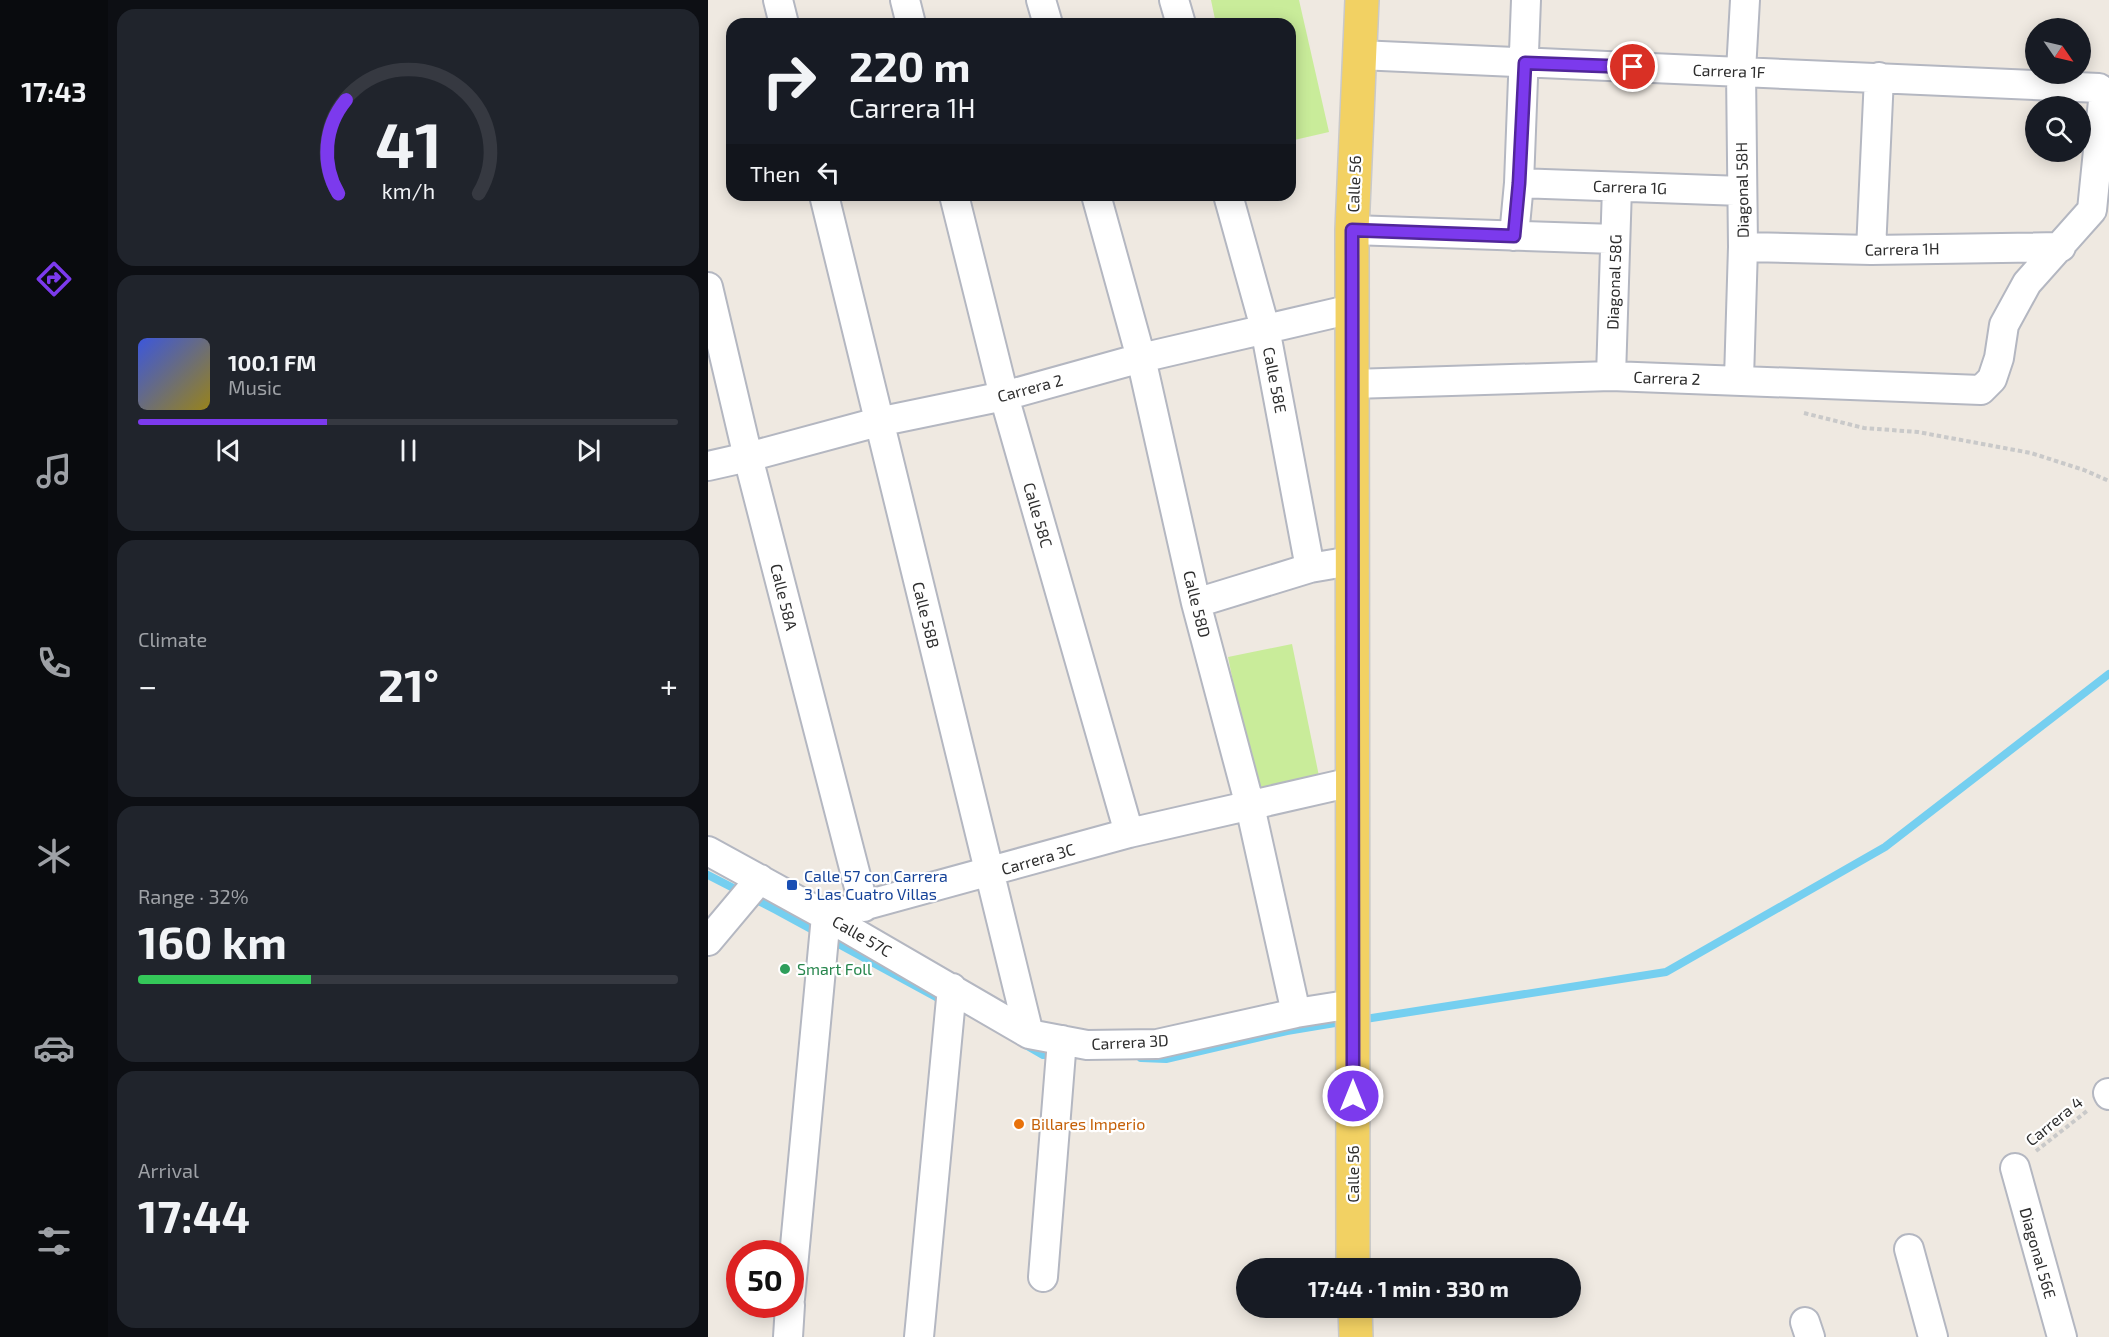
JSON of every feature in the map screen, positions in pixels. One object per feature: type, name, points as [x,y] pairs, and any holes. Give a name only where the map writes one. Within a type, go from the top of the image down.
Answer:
[{"type":"main road","name":"Calle 56","points":[[1353,1258],[1352,230],[1362,0]]},
{"type":"main road","points":[[1355,1318],[1356,1337]]},
{"type":"street","points":[[778,0],[782,18]]},
{"type":"street","points":[[905,0],[910,18]]},
{"type":"street","points":[[1041,0],[1046,18]]},
{"type":"street","points":[[1174,0],[1179,18]]},
{"type":"street","points":[[1514,236],[1519,183],[1526,0]]},
{"type":"street","name":"Diagonal 58H","points":[[1739,380],[1743,247],[1741,72],[1744,0]]},
{"type":"street","name":"Carrera 1F","points":[[1359,55],[2098,88],[2103,101],[2092,210],[2061,247]]},
{"type":"street","points":[[1871,250],[1880,77]]},
{"type":"street","name":"Carrera 1G","points":[[1519,183],[1742,191]]},
{"type":"street","name":"Diagonal 58G","points":[[1611,376],[1617,187]]},
{"type":"street","name":"Calle 58B","points":[[825,201],[1029,1034]]},
{"type":"street","name":"Calle 58C","points":[[955,201],[1004,396],[1129,833]]},
{"type":"street","name":"Calle 58D","points":[[1098,201],[1141,358],[1196,603],[1250,806],[1296,1013]]},
{"type":"street","name":"Calle 58E","points":[[1230,201],[1265,328],[1310,568]]},
{"type":"street","points":[[1352,230],[1615,240]]},
{"type":"street","name":"Carrera 1H","points":[[1743,247],[1871,250],[2061,247]]},
{"type":"street","name":"Carrera 2","points":[[1352,384],[1611,376],[1981,390],[1992,379],[1999,358],[2004,325],[2027,283],[2061,247]]},
{"type":"street","name":"Calle 58A","points":[[708,287],[748,457],[864,907]]},
{"type":"street","name":"Carrera 2","points":[[708,466],[878,423],[1004,396],[1141,358],[1352,309]]},
{"type":"street","points":[[1196,603],[1310,568],[1352,561]]},
{"type":"street","name":"Carrera 3C","points":[[826,916],[1129,833],[1352,782]]},
{"type":"street","name":"Calle 57C","points":[[708,851],[952,988]]},
{"type":"street","points":[[708,941],[760,879]]},
{"type":"street","points":[[796,1240],[826,916]]},
{"type":"street","points":[[919,1337],[952,988]]},
{"type":"street","name":"Carrera 3D","points":[[952,988],[1029,1034],[1087,1045],[1157,1044],[1296,1013],[1353,1004]]},
{"type":"street","points":[[1043,1277],[1062,1040]]},
{"type":"street","name":"Diagonal 56E","points":[[2015,1168],[2062,1337]]},
{"type":"street","points":[[1909,1249],[1933,1337]]},
{"type":"street","points":[[788,1337],[789,1318]]},
{"type":"path","points":[[1799,410],[1809,416],[1864,428],[1918,432],[2031,453],[2084,470],[2109,481]]},
{"type":"path","name":"Carrera 4","points":[[2015,1168],[2109,1094]]},
{"type":"green space","points":[[1211,0],[1299,0],[1329,132],[1296,140],[1296,18],[1215,18]]},
{"type":"green space","points":[[1292,644],[1320,781],[1256,794],[1228,657]]},
{"type":"waterway","points":[[1359,1020],[1666,972],[1885,847],[2109,674]]},
{"type":"waterway","points":[[708,875],[947,1003]]},
{"type":"waterway","points":[[1141,1058],[1166,1059],[1287,1031],[1347,1021]]},
{"type":"waterway","points":[[1024,1044],[1043,1055],[1057,1055]]},
{"type":"place","name":"Calle 57 con Carrera 3 Las Cuatro Villas","points":[[792,885]]},
{"type":"place","name":"Smart Foll","points":[[785,969]]},
{"type":"place","name":"Billares Imperio","points":[[1019,1124]]},
{"type":"route","points":[[1353,1096],[1352,230],[1514,236],[1525,63],[1633,67]]}]
